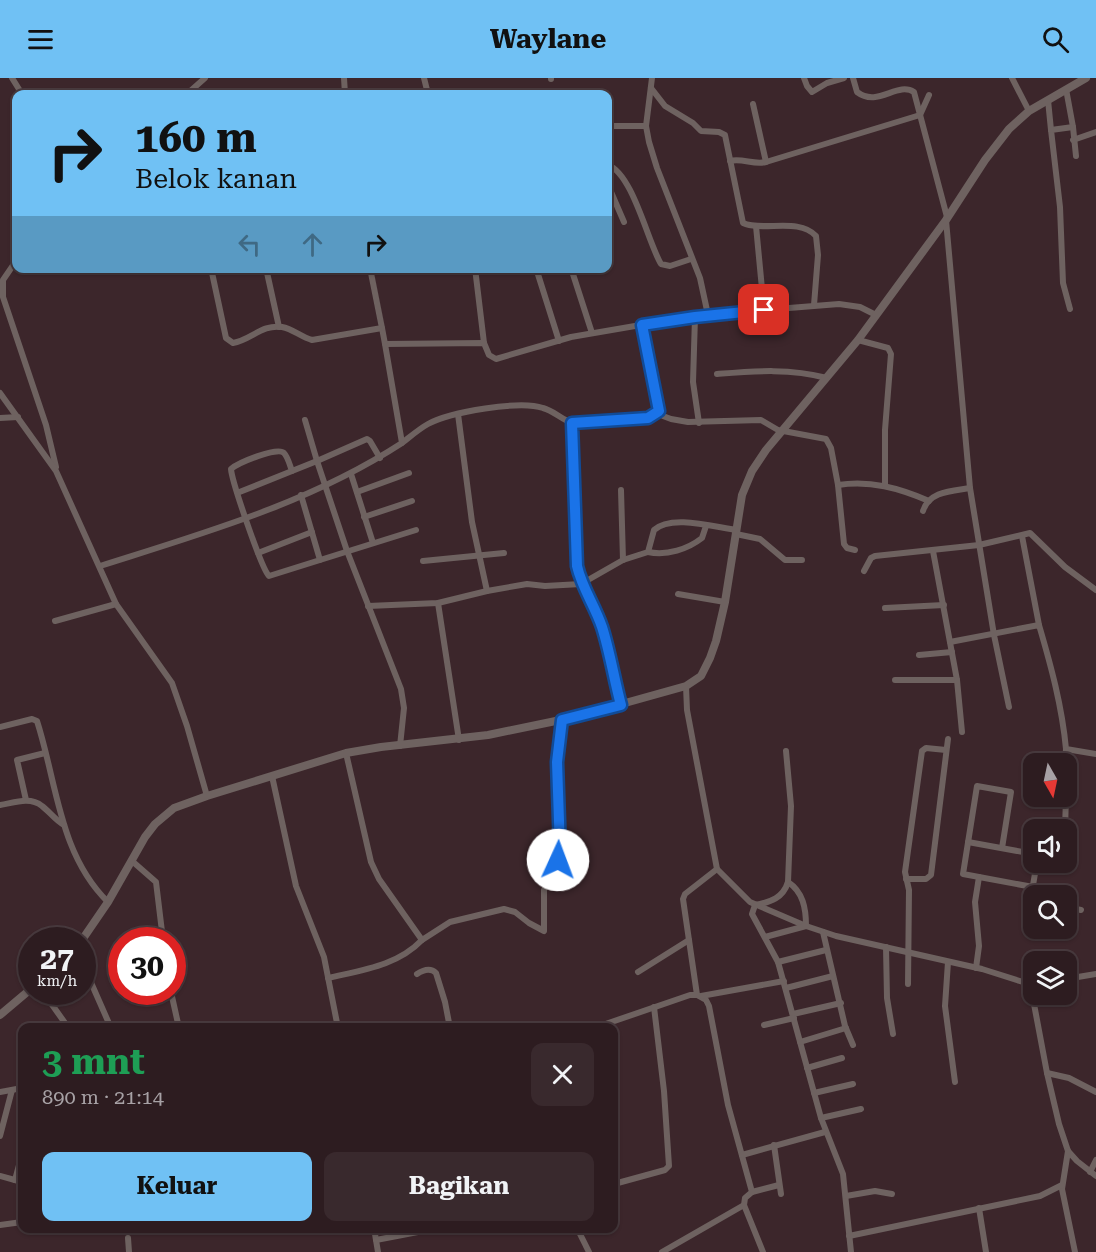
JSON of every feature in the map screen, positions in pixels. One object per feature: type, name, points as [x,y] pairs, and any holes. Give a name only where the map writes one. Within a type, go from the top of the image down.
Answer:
[{"type":"street","points":[[192,90],[205,78]]},
{"type":"street","points":[[652,78],[646,126],[657,168],[700,278],[708,315]]},
{"type":"street","points":[[804,78],[807,87],[813,92],[818,86],[844,78]]},
{"type":"street","points":[[853,78],[857,92],[867,97],[882,96],[904,89],[914,92],[946,218],[970,488],[994,634],[1009,707]]},
{"type":"street","points":[[1012,78],[1029,111]]},
{"type":"street","points":[[91,927],[145,837],[165,814],[174,808],[346,753],[459,740],[562,720],[686,686],[701,676],[716,641],[746,484],[760,458],[858,340],[946,218],[994,146],[1029,111],[1086,78]]},
{"type":"street","points":[[651,88],[665,105],[693,123],[701,131],[719,132],[725,135],[741,220],[745,225],[789,226],[807,230],[816,236],[818,255],[814,305]]},
{"type":"street","points":[[1066,89],[1076,156]]},
{"type":"street","points":[[730,161],[738,159],[757,163],[766,162],[920,115],[929,96]]},
{"type":"street","points":[[1048,100],[1060,207],[1063,283],[1070,309]]},
{"type":"street","points":[[753,104],[766,162]]},
{"type":"street","points":[[612,126],[646,126]]},
{"type":"street","points":[[1052,130],[1073,127]]},
{"type":"street","points":[[1073,140],[1096,132]]},
{"type":"street","points":[[612,168],[616,170],[634,200],[661,264],[670,266],[691,259]]},
{"type":"street","points":[[612,194],[624,222]]},
{"type":"street","points":[[756,226],[764,310]]},
{"type":"street","points":[[12,267],[3,280],[3,297],[46,424],[56,471]]},
{"type":"street","points":[[212,273],[222,324],[229,341],[233,343],[241,342],[258,331],[279,327],[291,329],[312,340],[382,328]]},
{"type":"street","points":[[267,273],[279,327]]},
{"type":"street","points":[[371,273],[402,443]]},
{"type":"street","points":[[476,273],[484,343],[489,355],[496,359],[592,333],[708,315],[814,305],[851,304],[876,315]]},
{"type":"street","points":[[538,273],[559,341]]},
{"type":"street","points":[[573,273],[592,333]]},
{"type":"street","points":[[695,317],[693,382],[699,423]]},
{"type":"street","points":[[642,325],[659,411],[663,416],[699,423],[761,420],[774,428],[828,441],[838,485],[844,544],[847,548],[855,550]]},
{"type":"street","points":[[858,340],[888,348],[891,354],[885,430],[885,485]]},
{"type":"street","points":[[385,344],[484,343]]},
{"type":"street","points":[[717,374],[776,370],[827,378]]},
{"type":"street","points":[[0,393],[56,471],[116,604],[172,683],[207,796]]},
{"type":"street","points":[[100,566],[247,519],[351,474],[380,458],[428,424],[458,414],[531,405],[553,412],[572,423],[648,418],[659,411]]},
{"type":"street","points":[[458,414],[478,555],[487,591]]},
{"type":"street","points":[[0,418],[18,417]]},
{"type":"street","points":[[305,420],[347,551],[401,689],[404,708],[400,746]]},
{"type":"street","points":[[572,423],[576,554],[581,584],[603,630],[621,705]]},
{"type":"street","points":[[237,493],[367,439],[380,458]]},
{"type":"street","points":[[292,471],[284,453],[280,450],[234,466],[231,472],[258,553],[266,574],[269,576],[416,530]]},
{"type":"street","points":[[357,492],[409,473]]},
{"type":"street","points":[[351,474],[373,543]]},
{"type":"street","points":[[838,485],[864,483],[885,485],[928,501]]},
{"type":"street","points":[[922,511],[925,504],[937,494],[970,488]]},
{"type":"street","points":[[621,490],[622,560]]},
{"type":"street","points":[[301,495],[321,560]]},
{"type":"street","points":[[364,517],[412,501]]},
{"type":"street","points":[[648,552],[652,534],[659,526],[673,522],[706,526],[760,538],[785,560],[802,560]]},
{"type":"street","points":[[368,606],[438,603],[527,584],[545,586],[581,584],[622,560],[648,552],[660,554],[683,549],[702,538],[706,526]]},
{"type":"street","points":[[258,553],[312,532]]},
{"type":"street","points":[[864,571],[871,558],[875,556],[979,545],[1030,533],[1065,567],[1096,590]]},
{"type":"street","points":[[1022,536],[1039,625],[1063,720],[1066,753]]},
{"type":"street","points":[[933,550],[957,680],[962,732]]},
{"type":"street","points":[[423,561],[504,553]]},
{"type":"street","points":[[678,594],[725,602]]},
{"type":"street","points":[[438,603],[459,740]]},
{"type":"street","points":[[55,621],[116,604]]},
{"type":"street","points":[[885,608],[944,605]]},
{"type":"street","points":[[950,642],[1039,625]]},
{"type":"street","points":[[919,655],[952,652]]},
{"type":"street","points":[[895,680],[957,680]]},
{"type":"street","points":[[686,686],[687,710],[717,869],[755,905],[823,932],[908,951],[1023,982]]},
{"type":"street","points":[[0,727],[36,720],[76,858],[83,872],[108,902]]},
{"type":"street","points":[[328,978],[388,963],[413,949],[422,940],[450,922],[504,909],[515,912],[528,923],[544,931],[544,890],[558,860],[560,850],[557,762],[562,720]]},
{"type":"street","points":[[906,879],[926,879],[931,875],[948,739]]},
{"type":"street","points":[[908,984],[909,890],[905,872],[922,751],[926,748],[946,750]]},
{"type":"street","points":[[1066,749],[1096,754]]},
{"type":"street","points":[[755,905],[780,896],[788,882],[791,816],[786,751]]},
{"type":"street","points":[[26,801],[17,760],[45,753]]},
{"type":"street","points":[[346,753],[371,862],[422,940]]},
{"type":"street","points":[[272,776],[296,886],[321,948],[337,1023]]},
{"type":"street","points":[[1002,848],[1011,792],[978,786],[963,874],[1023,885]]},
{"type":"street","points":[[0,805],[26,801],[42,806],[52,817],[65,825]]},
{"type":"street","points":[[968,842],[1023,852]]},
{"type":"street","points":[[132,861],[156,882],[161,927]]},
{"type":"street","points":[[717,869],[684,896],[699,996],[709,1006],[728,1105],[752,1192]]},
{"type":"street","points":[[976,968],[979,946],[975,903],[979,877]]},
{"type":"street","points":[[788,882],[799,891],[803,901],[806,926]]},
{"type":"street","points":[[755,905],[752,915],[778,962],[825,1132],[840,1164],[846,1196],[851,1252]]},
{"type":"street","points":[[1077,909],[1081,910]]},
{"type":"street","points":[[765,938],[806,926]]},
{"type":"street","points":[[823,932],[846,1028],[853,1045]]},
{"type":"street","points":[[638,972],[689,940]]},
{"type":"street","points":[[886,947],[887,998],[893,1034]]},
{"type":"street","points":[[778,962],[826,950]]},
{"type":"street","points":[[948,962],[945,1006],[955,1082]]},
{"type":"street","points":[[417,974],[426,969],[436,973],[449,1023]]},
{"type":"street","points":[[1077,977],[1096,974]]},
{"type":"street","points":[[786,988],[833,976]]},
{"type":"street","points":[[608,1023],[654,1007],[699,996],[784,981]]},
{"type":"street","points":[[96,994],[109,1023]]},
{"type":"street","points":[[0,1016],[18,1000]]},
{"type":"street","points":[[764,1025],[841,1003]]},
{"type":"street","points":[[52,1005],[65,1023]]},
{"type":"street","points":[[174,1005],[178,1023]]},
{"type":"street","points":[[1034,1005],[1047,1073],[1068,1151],[1093,1174],[1096,1160]]},
{"type":"street","points":[[618,1183],[665,1170],[669,1166],[664,1091],[654,1007]]},
{"type":"street","points":[[800,1042],[846,1028]]},
{"type":"street","points":[[807,1068],[843,1058]]},
{"type":"street","points":[[1047,1073],[1069,1078],[1096,1092]]},
{"type":"street","points":[[814,1093],[853,1084]]},
{"type":"street","points":[[0,1092],[18,1089]]},
{"type":"street","points":[[0,1136],[12,1090]]},
{"type":"street","points":[[821,1118],[861,1109]]},
{"type":"street","points":[[742,1155],[825,1132]]},
{"type":"street","points":[[774,1145],[781,1194]]},
{"type":"street","points":[[1068,1151],[1062,1185],[1068,1227],[1075,1252]]},
{"type":"street","points":[[0,1176],[18,1181]]},
{"type":"street","points":[[763,1252],[744,1205],[745,1198],[752,1192],[779,1185]]},
{"type":"street","points":[[849,1236],[1045,1194],[1062,1185]]},
{"type":"street","points":[[846,1196],[875,1191],[892,1194]]},
{"type":"street","points":[[662,1252],[744,1205]]},
{"type":"street","points":[[979,1208],[986,1252]]},
{"type":"street","points":[[0,1225],[18,1223]]},
{"type":"street","points":[[375,1233],[378,1252]]},
{"type":"street","points":[[376,1240],[413,1233]]},
{"type":"street","points":[[580,1233],[589,1252]]},
{"type":"street","points":[[128,1238],[129,1252]]},
{"type":"route","points":[[558,860],[560,850],[557,762],[562,720],[621,705],[603,630],[597,613],[581,584],[577,566],[572,423],[648,418],[659,411],[642,325],[764,310]]}]
